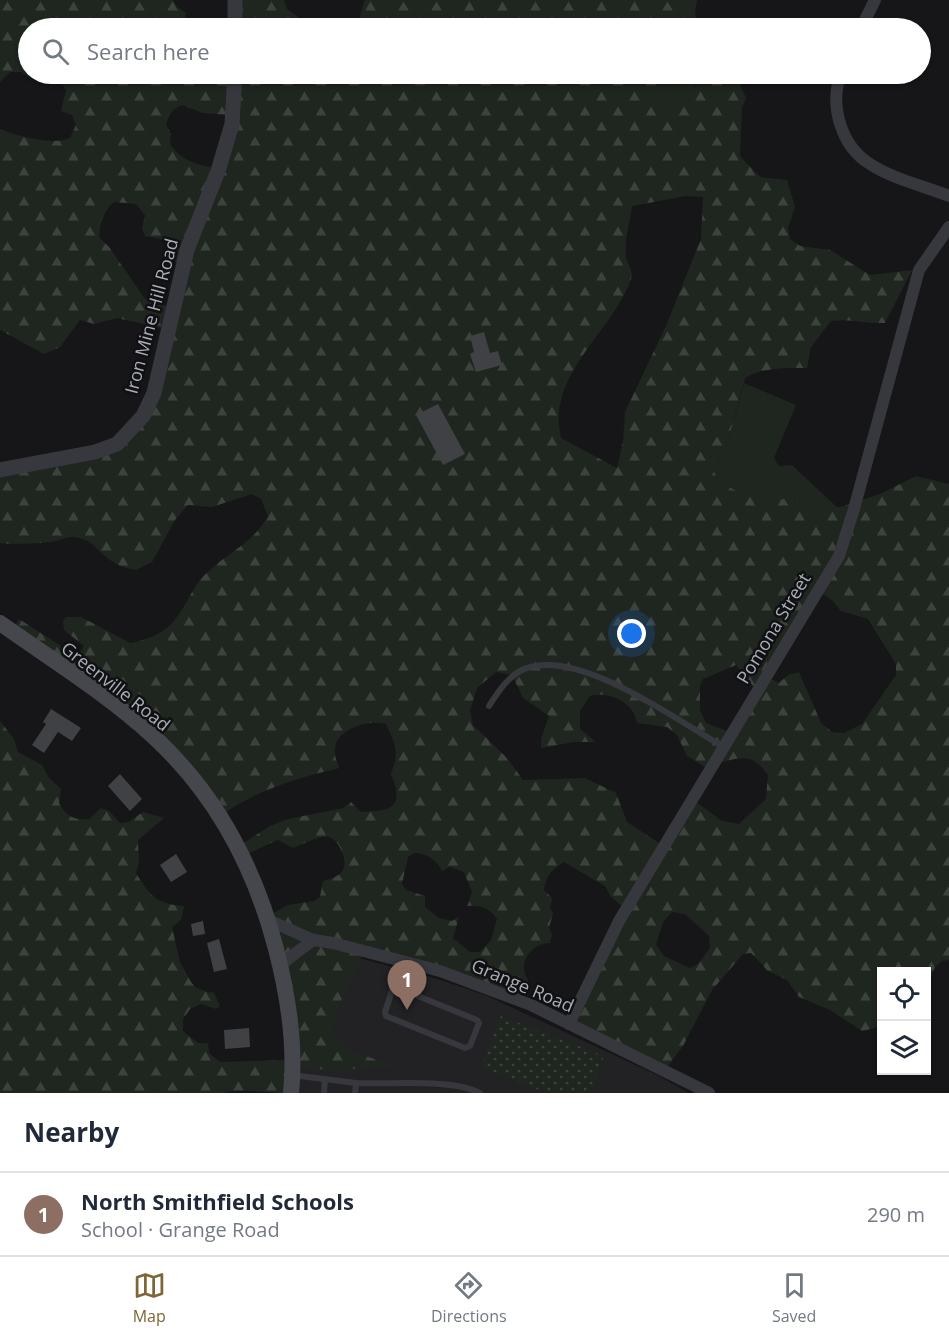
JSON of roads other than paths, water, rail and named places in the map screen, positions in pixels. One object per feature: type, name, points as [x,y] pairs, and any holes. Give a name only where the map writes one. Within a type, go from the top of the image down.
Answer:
[{"type":"main road","name":"Greenville Road","points":[[0,623],[108,700],[153,736],[182,766],[214,807],[238,844],[268,920],[287,997],[291,1093]]},
{"type":"street","points":[[235,0],[235,18]]},
{"type":"street","points":[[866,18],[875,0]]},
{"type":"street","name":"Iron Mine Hill Road","points":[[0,470],[95,452],[117,444],[143,416],[154,393],[187,250],[218,171],[232,124],[234,84]]},
{"type":"street","points":[[837,84],[837,115],[853,148],[870,164],[949,196]]},
{"type":"street","name":"Pomona Street","points":[[569,1024],[619,921],[839,556],[919,270],[949,227]]},
{"type":"street","name":"Grange Road","points":[[268,920],[313,940],[402,961],[470,981],[531,1005],[709,1093]]},
{"type":"street","points":[[280,965],[313,940]]},
{"type":"lane","points":[[489,706],[503,685],[526,668],[567,666],[597,675],[722,747]]},
{"type":"lane","points":[[393,987],[477,1020],[479,1023],[470,1046],[465,1048],[386,1016],[385,1012],[393,987],[402,961]]},
{"type":"lane","points":[[292,1075],[356,1083],[447,1084],[480,1093]]},
{"type":"lane","points":[[324,1093],[325,1079]]},
{"type":"lane","points":[[356,1083],[356,1093]]},
{"type":"place","name":"North Smithfield Schools","points":[[407,1010]]}]
